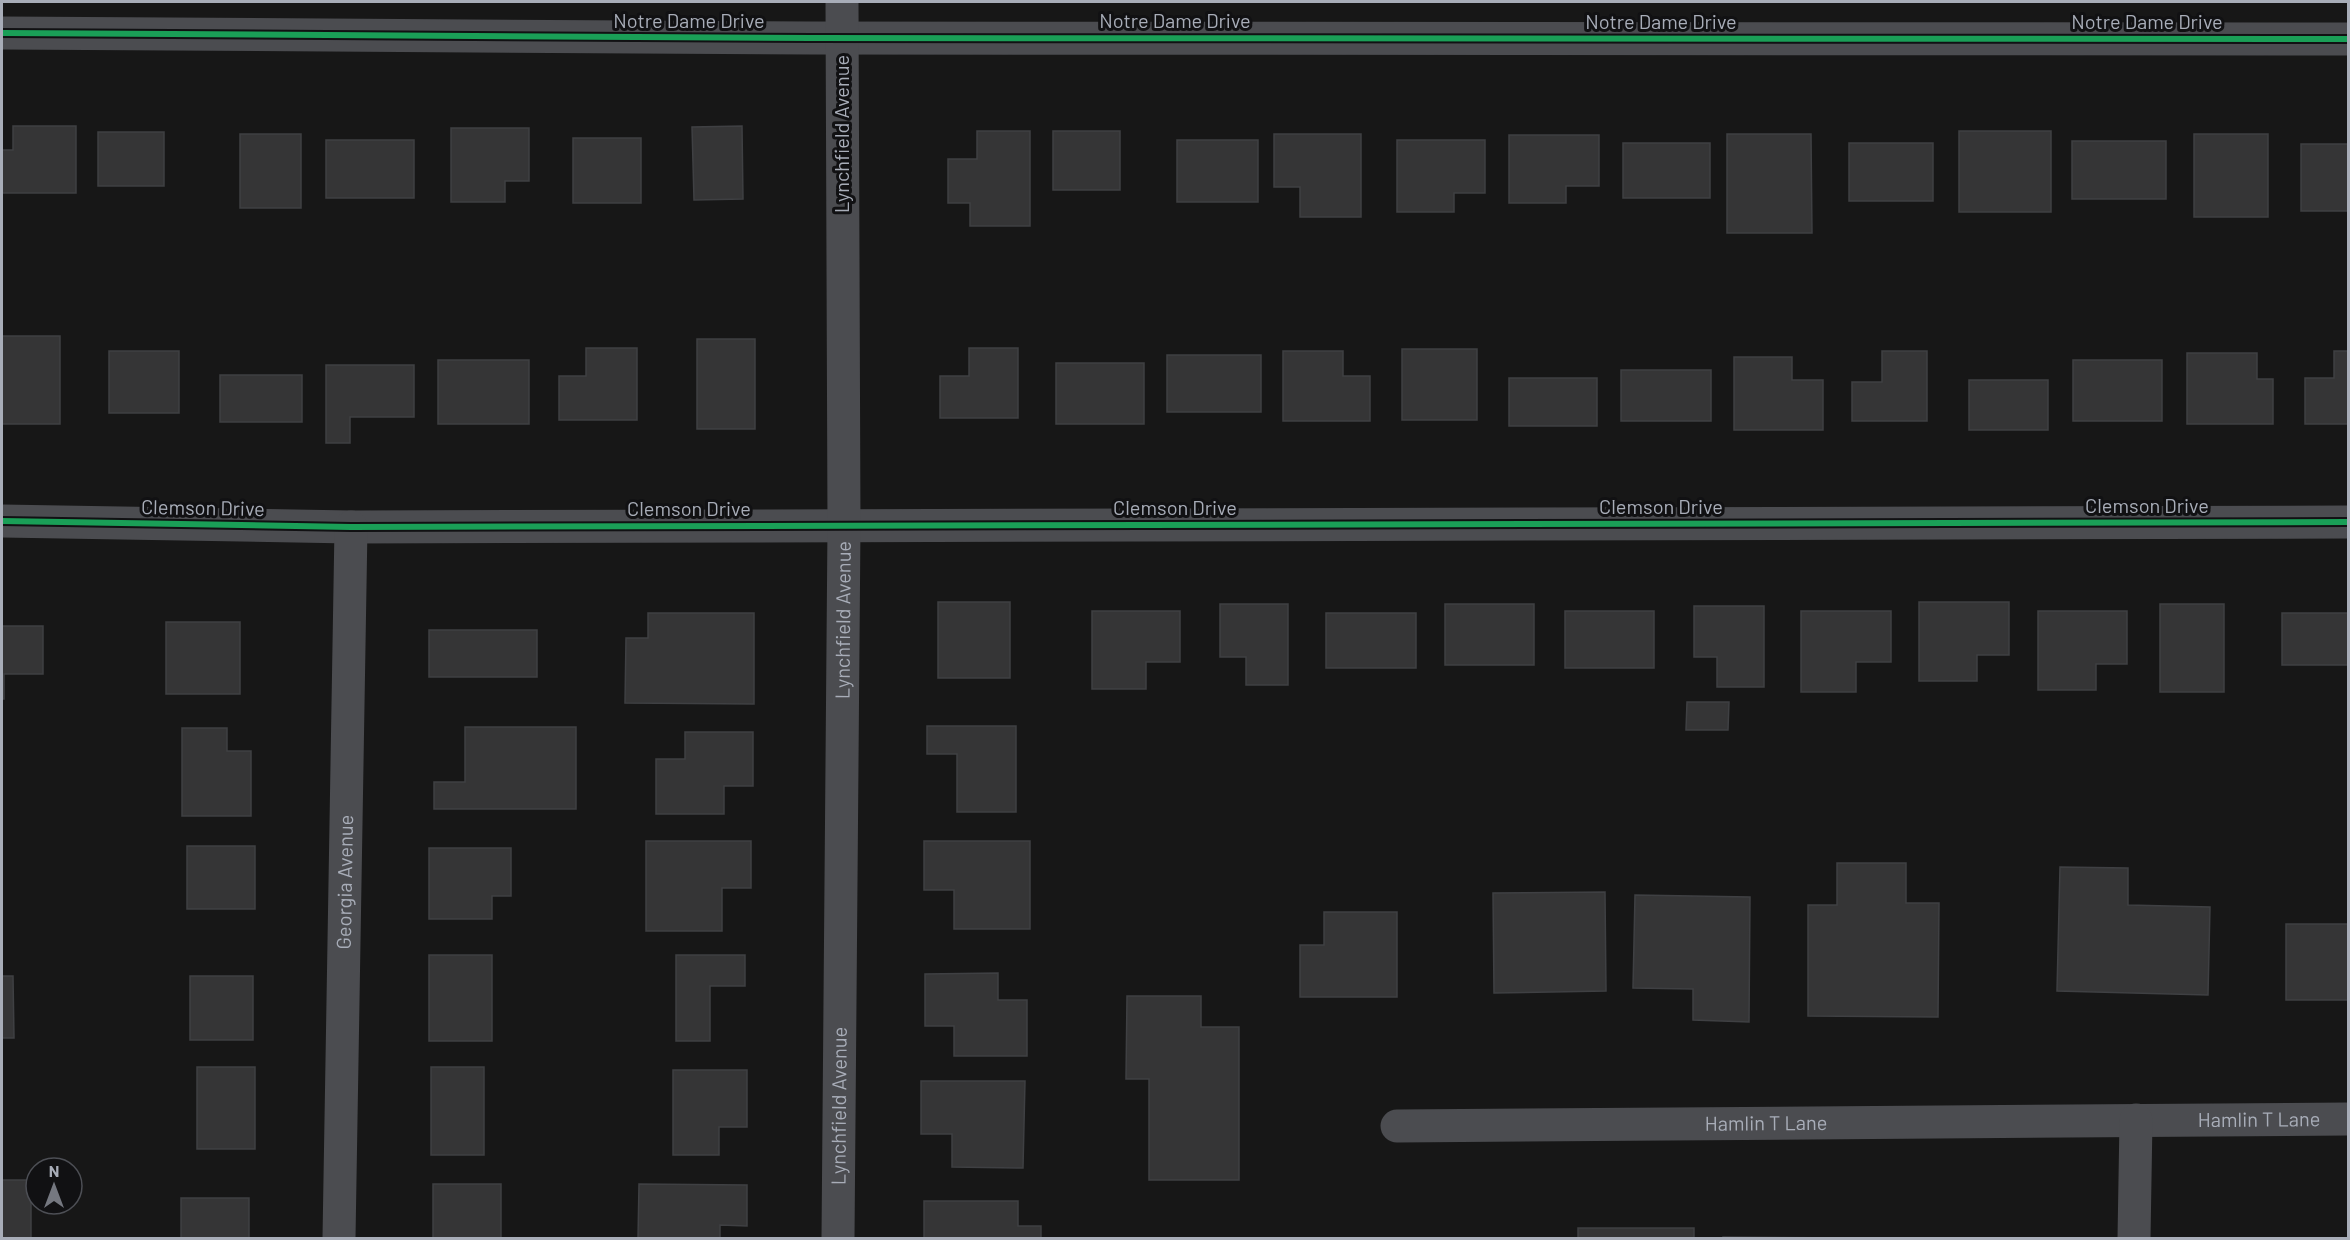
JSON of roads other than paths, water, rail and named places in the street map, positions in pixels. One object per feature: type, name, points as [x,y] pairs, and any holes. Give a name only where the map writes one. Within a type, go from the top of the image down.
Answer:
[{"type":"street","name":"Lynchfield Avenue","points":[[838,1239],[844,525],[842,2]]},
{"type":"street","name":"Notre Dame Drive","points":[[2,33],[842,38],[2349,39]]},
{"type":"street","name":"Clemson Drive","points":[[2,521],[351,526],[2349,522]]},
{"type":"street","name":"Georgia Avenue","points":[[339,1239],[351,526]]},
{"type":"street","name":"Hamlin T Lane","points":[[1397,1126],[2349,1119]]},
{"type":"street","points":[[2134,1239],[2136,1120]]}]
